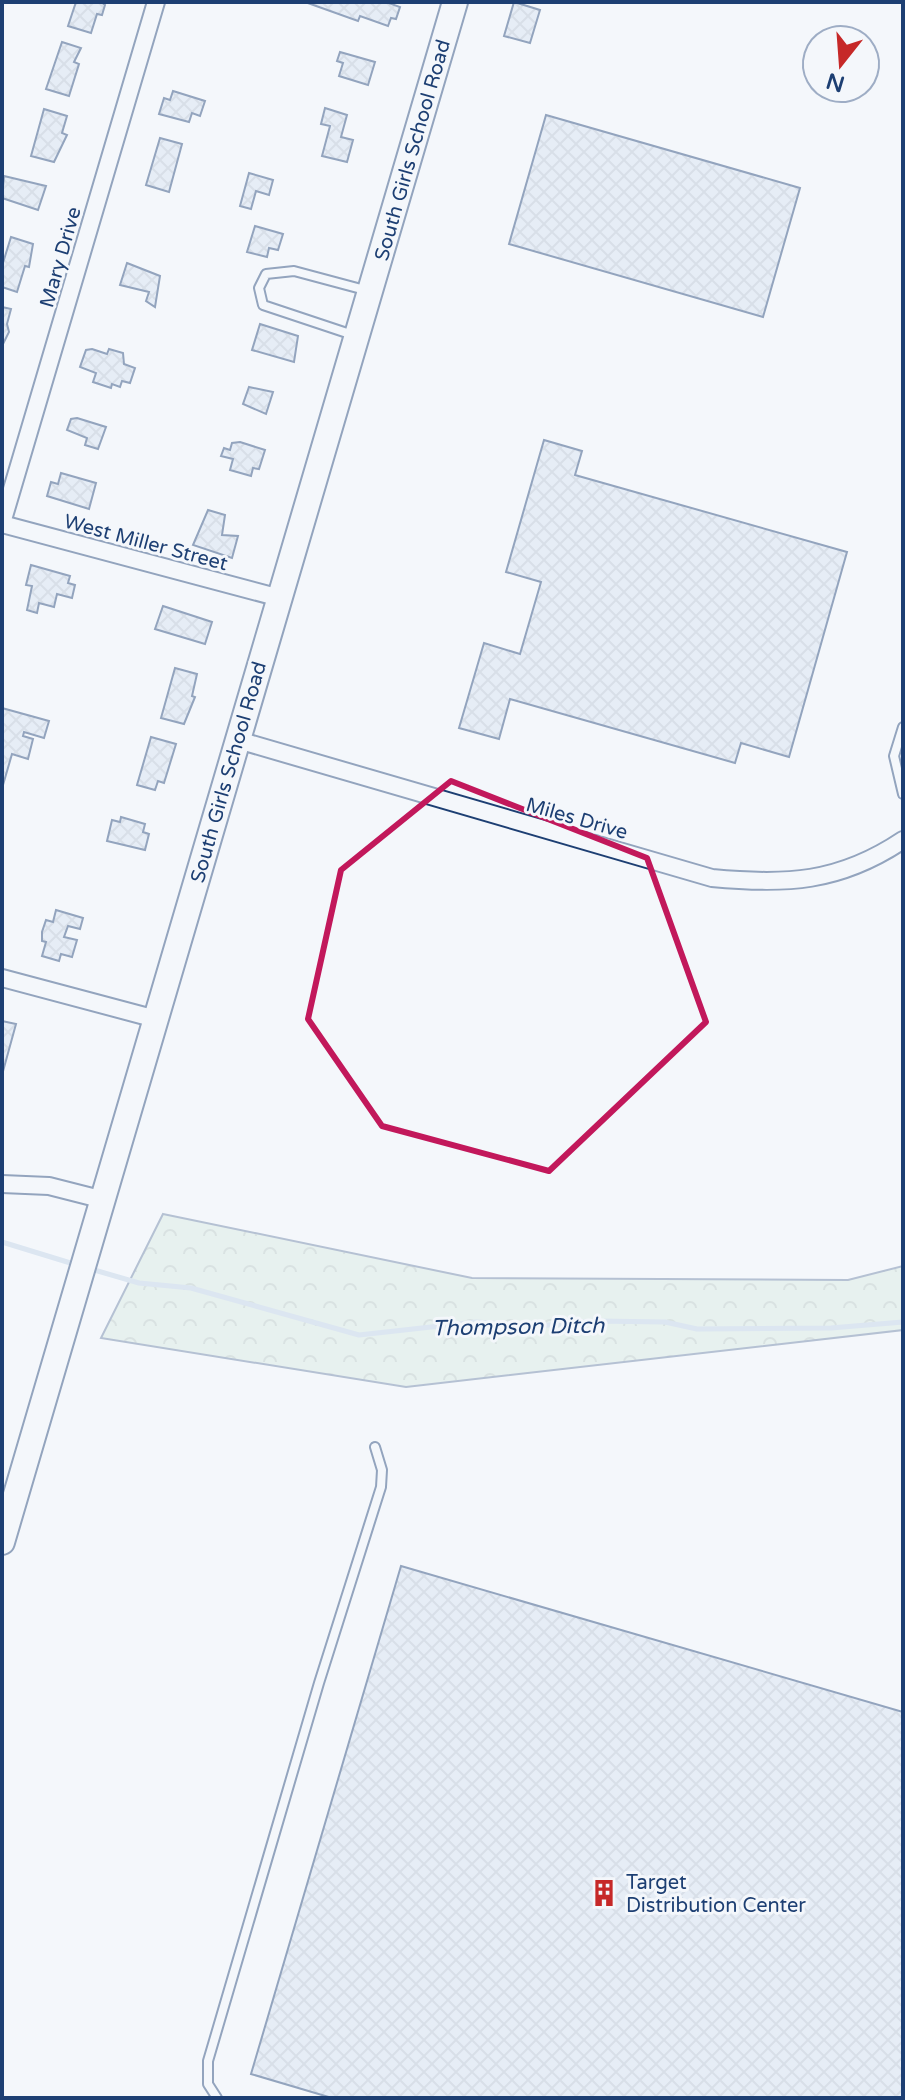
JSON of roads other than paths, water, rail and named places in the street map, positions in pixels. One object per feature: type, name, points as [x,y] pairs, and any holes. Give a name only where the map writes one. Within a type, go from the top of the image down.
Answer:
[{"type":"main road","name":"South Girls School Road","points":[[2,1542],[455,2]]},
{"type":"street","name":"Mary Drive","points":[[2,524],[156,2]]},
{"type":"street","name":"West Miller Street","points":[[2,524],[280,598]]},
{"type":"street","name":"Miles Drive","points":[[238,740],[712,878],[740,883],[784,883],[835,873],[875,857],[903,840]]},
{"type":"street","points":[[2,978],[156,1019]]},
{"type":"street","points":[[2,1184],[49,1186],[104,1200]]},
{"type":"lane","points":[[358,336],[263,305],[259,288],[266,274],[286,270],[371,292]]},
{"type":"lane","points":[[903,727],[894,756],[903,794]]},
{"type":"lane","points":[[217,2098],[208,2084],[208,2061],[319,1683],[381,1487],[382,1470],[375,1447]]},
{"type":"waterway","name":"Thompson Ditch","points":[[2,1242],[77,1265]]},
{"type":"waterway","name":"Thompson Ditch","points":[[91,1269],[139,1283],[191,1288],[359,1335],[476,1322],[537,1326],[597,1321],[665,1322],[697,1329],[831,1328],[903,1322]]},
{"type":"place","name":"Target Distribution Center","points":[[604,1893]]}]
